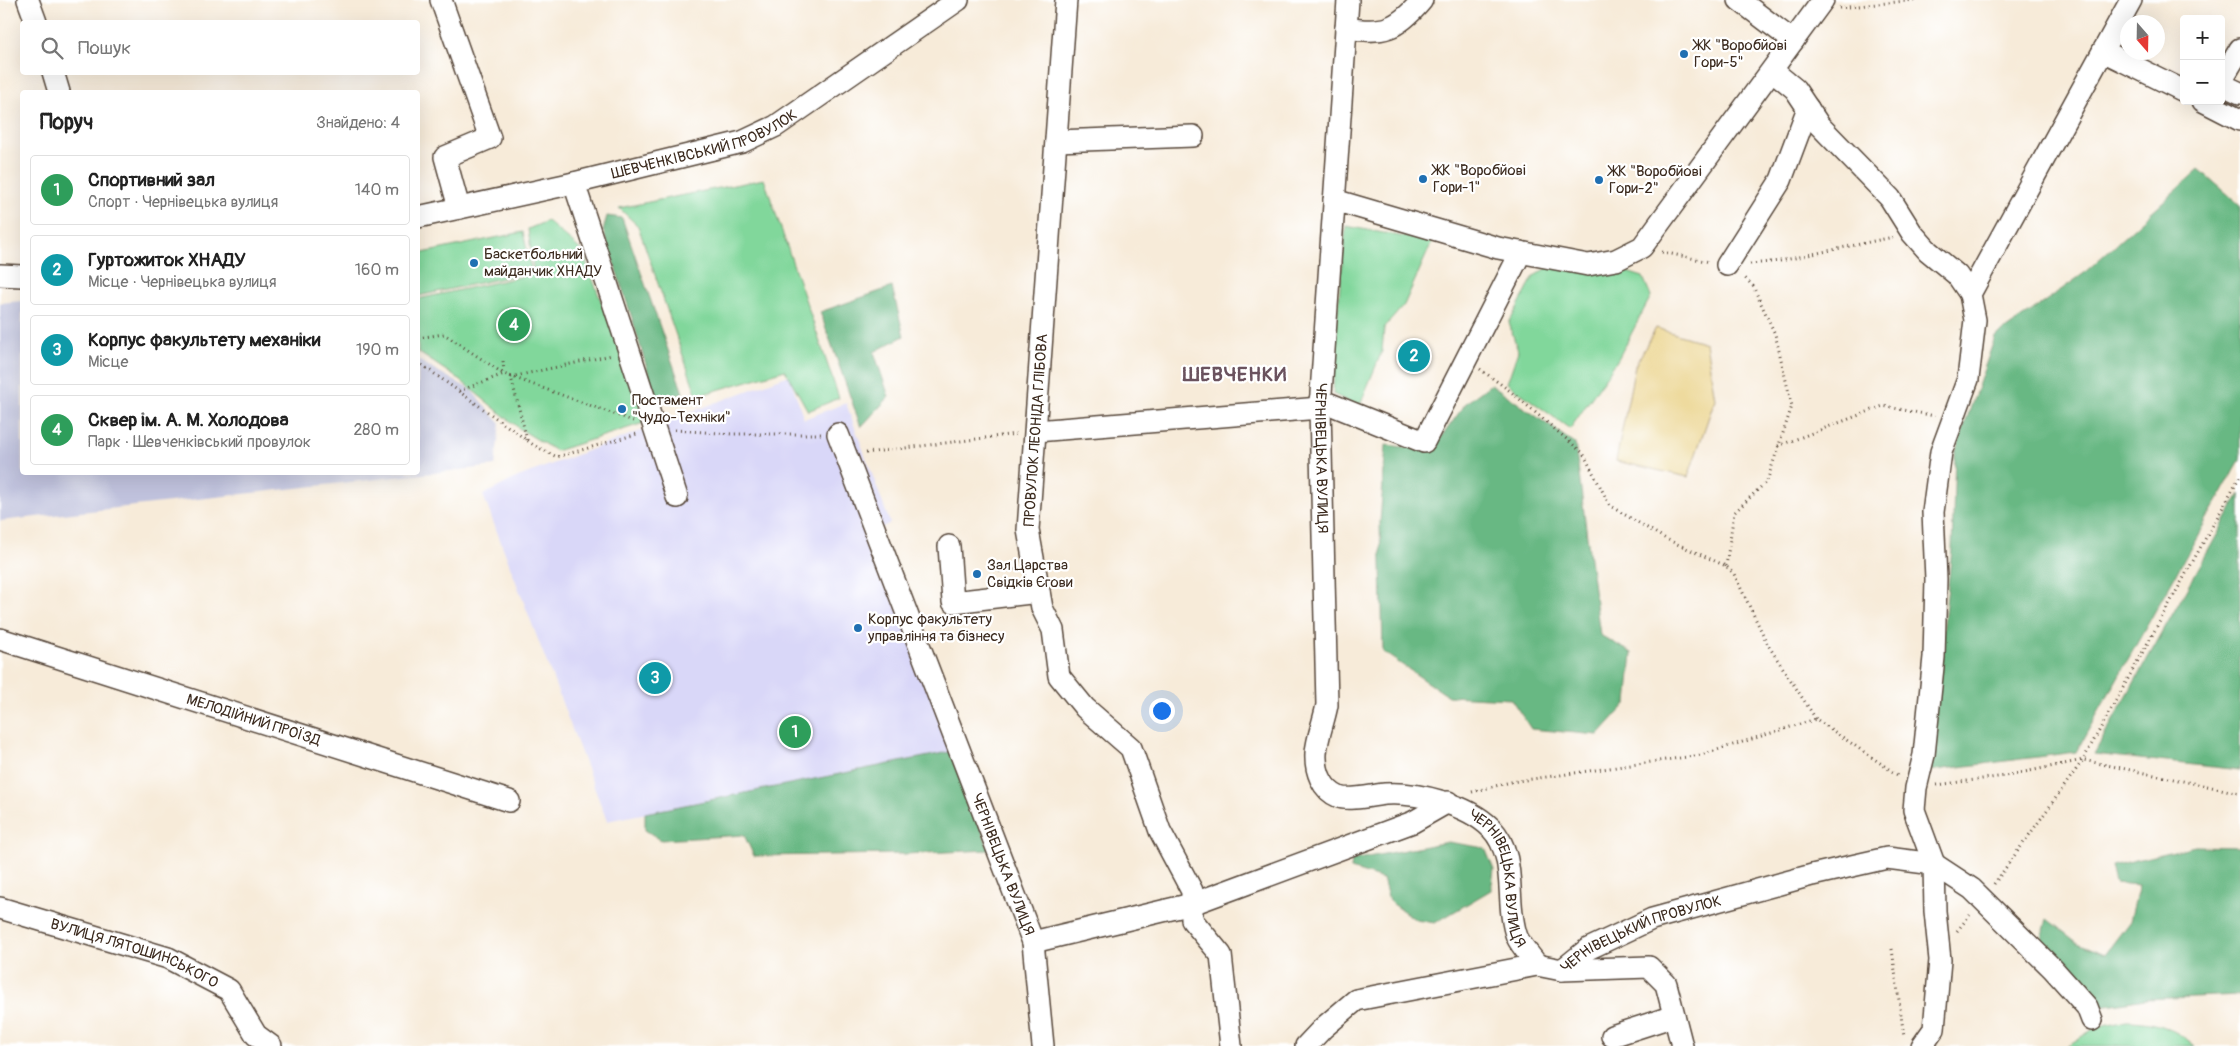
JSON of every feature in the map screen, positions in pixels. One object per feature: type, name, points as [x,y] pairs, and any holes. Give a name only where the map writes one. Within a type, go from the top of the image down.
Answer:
[{"type":"street","points":[[28,0],[35,20]]},
{"type":"street","points":[[441,0],[490,138],[445,157],[459,208]]},
{"type":"street","name":"ШЕВЧЕНКІВСЬКИЙ ПРОВУЛОК","points":[[420,217],[742,142],[776,126],[958,0]]},
{"type":"street","name":"ПРОВУЛОК ЛЕОНІДА ГЛІБОВА","points":[[1066,0],[1028,530],[1042,608],[1053,630],[1059,676],[1085,708],[1131,748],[1160,831],[1192,891],[1192,920],[1221,955],[1231,1046]]},
{"type":"street","name":"ЧЕРНІВЕЦЬКА ВУЛИЦЯ","points":[[1348,0],[1320,404],[1328,705],[1316,753],[1319,775],[1324,785],[1332,793],[1342,798],[1394,794],[1448,802],[1477,817],[1492,829],[1506,853],[1517,938],[1537,965]]},
{"type":"street","points":[[1346,28],[1370,32],[1392,27],[1422,0]]},
{"type":"street","points":[[1740,0],[1792,41]]},
{"type":"street","points":[[1970,294],[2131,0]]},
{"type":"street","points":[[1334,200],[1498,248],[1588,265],[1616,260],[1642,247],[1820,5]]},
{"type":"street","points":[[2225,75],[2240,48]]},
{"type":"street","points":[[2103,51],[2180,90]]},
{"type":"street","points":[[1773,71],[1795,89],[1819,125],[1890,198],[1912,233],[1928,251],[1957,275],[1970,294],[1975,320],[1968,379],[1941,452],[1933,512],[1936,579],[1934,657],[1924,755],[1916,788],[1914,810],[1934,864],[1935,911],[1940,953],[1934,1030],[1922,1046]]},
{"type":"street","points":[[53,75],[58,90]]},
{"type":"street","points":[[2225,84],[2240,93]]},
{"type":"street","points":[[2211,105],[2240,120]]},
{"type":"street","points":[[1727,265],[1781,180],[1808,108]]},
{"type":"street","points":[[1056,141],[1193,136]]},
{"type":"street","points":[[574,182],[677,497]]},
{"type":"street","points":[[1036,431],[1320,404],[1424,442],[1522,252]]},
{"type":"street","points":[[0,275],[20,276]]},
{"type":"street","name":"ЧЕРНІВЕЦЬКА ВУЛИЦЯ","points":[[838,434],[1033,942],[1192,904],[1413,822],[1448,802]]},
{"type":"street","points":[[948,546],[953,602],[1039,592]]},
{"type":"street","name":"МЕЛОДІЙНИЙ ПРОЇЗД","points":[[0,639],[508,801]]},
{"type":"street","name":"ЧЕРНІВЕЦЬКИЙ ПРОВУЛОК","points":[[1306,1046],[1322,1028],[1356,1000],[1537,965],[1562,970],[1588,949],[1652,920],[1812,875],[1887,858],[1934,864]]},
{"type":"street","points":[[1934,864],[1972,889],[2053,968],[2087,1007],[2092,1020]]},
{"type":"street","name":"ВУЛИЦЯ ЛЯТОШИНСЬКОГО","points":[[0,908],[168,958],[229,990],[259,1042]]},
{"type":"street","points":[[1033,942],[1043,1046]]},
{"type":"street","points":[[1562,970],[1649,967],[1666,984],[1682,1046]]},
{"type":"street","points":[[1612,1036],[1674,1016]]},
{"type":"path","points":[[1820,5],[1915,0]]},
{"type":"path","points":[[1642,247],[1727,265],[1780,261],[1912,233]]},
{"type":"path","points":[[1726,566],[1734,514],[1767,481],[1777,446],[1792,406],[1775,334],[1753,286],[1727,265]]},
{"type":"path","points":[[420,338],[444,334],[504,374],[654,429],[732,434],[838,434],[857,454],[1036,431]]},
{"type":"path","points":[[511,376],[629,351]]},
{"type":"path","points":[[1466,360],[1510,391],[1583,452],[1610,506],[1666,539],[1726,566],[1734,574],[1768,645],[1816,719],[1916,788],[2004,776],[2083,760],[2240,793]]},
{"type":"path","points":[[503,361],[504,374]]},
{"type":"path","points":[[420,363],[527,440],[557,457],[654,429]]},
{"type":"path","points":[[459,391],[504,374]]},
{"type":"path","points":[[511,376],[527,440]]},
{"type":"path","points":[[1777,446],[1883,406],[1952,419]]},
{"type":"path","points":[[1940,953],[1983,900],[2083,760],[2240,476]]},
{"type":"path","points":[[1448,802],[1480,789],[1511,782],[1701,755],[1816,719]]},
{"type":"path","points":[[1892,949],[1905,1046]]},
{"type":"shaded area","points":[[20,301],[20,475],[414,475],[0,521],[0,303]]},
{"type":"shaded area","points":[[420,361],[471,390],[500,423],[495,466],[420,474]]},
{"type":"shaded area","points":[[789,375],[804,419],[846,403],[890,523],[876,531],[960,750],[607,821],[483,495],[518,477]]},
{"type":"green space","points":[[2199,169],[2240,205],[2240,460],[2076,752],[1928,771],[1952,549],[1955,453],[1995,337],[2083,274]]},
{"type":"green space","points":[[764,179],[839,398],[808,411],[785,370],[697,396],[638,226],[619,208]]},
{"type":"green space","points":[[607,216],[622,218],[683,393],[657,402],[603,230]]},
{"type":"green space","points":[[547,221],[582,251],[647,422],[556,451],[520,429],[460,380],[420,353],[420,299],[534,274],[528,229]]},
{"type":"green space","points":[[1346,226],[1432,242],[1404,305],[1384,328],[1382,351],[1359,407],[1333,394],[1336,328]]},
{"type":"green space","name":"Баскетбольний майданчик ХНАДУ","points":[[523,232],[532,272],[420,296],[420,254]]},
{"type":"green space","points":[[1554,264],[1611,267],[1643,277],[1651,296],[1618,359],[1570,429],[1507,383],[1518,351],[1509,323],[1534,276]]},
{"type":"green space","points":[[892,287],[904,336],[874,352],[889,397],[861,427],[820,312]]},
{"type":"green space","points":[[1491,384],[1575,444],[1600,635],[1632,653],[1627,703],[1598,735],[1531,729],[1511,699],[1448,696],[1383,652],[1380,522],[1386,445],[1432,450],[1466,403]]},
{"type":"green space","points":[[2240,494],[2240,770],[2094,754]]},
{"type":"green space","points":[[954,751],[989,850],[904,854],[754,856],[744,835],[661,840],[645,830],[645,813]]},
{"type":"green space","points":[[1448,842],[1485,848],[1494,870],[1491,890],[1435,923],[1416,920],[1389,901],[1383,879],[1351,869],[1352,860]]},
{"type":"green space","points":[[2195,846],[2240,847],[2240,995],[2145,999],[2101,1006],[2040,946],[2047,919],[2078,943],[2105,954],[2130,921],[2139,885],[2115,883],[2111,866]]},
{"type":"green space","points":[[2126,1021],[2145,1022],[2163,1027],[2180,1034],[2195,1046],[2067,1046],[2095,1028]]},
{"type":"sand","points":[[1656,328],[1706,343],[1715,399],[1688,477],[1616,461],[1635,366]]},
{"type":"place","name":"ЖК \"Воробйові Гори-5\"","points":[[1684,54]]},
{"type":"place","name":"ЖК \"Воробйові Гори-1\"","points":[[1423,179]]},
{"type":"place","name":"ЖК \"Воробйові Гори-2\"","points":[[1599,180]]},
{"type":"place","name":"Баскетбольний майданчик ХНАДУ","points":[[474,263]]},
{"type":"place","name":"Сквер ім. А. М. Холодова","points":[[514,325]]},
{"type":"place","name":"Гуртожиток ХНАДУ","points":[[1414,356]]},
{"type":"place","name":"Постамент \"Чудо-Техніки\"","points":[[622,409]]},
{"type":"place","name":"Зал Царства Свідків Єгови","points":[[977,574]]},
{"type":"place","name":"Корпус факультету управління та бізнесу","points":[[858,628]]},
{"type":"place","name":"Корпус факультету механіки","points":[[655,678]]},
{"type":"place","name":"Спортивний зал","points":[[795,732]]},
{"type":"district","name":"ШЕВЧЕНКИ","points":[[1235,374]]}]
